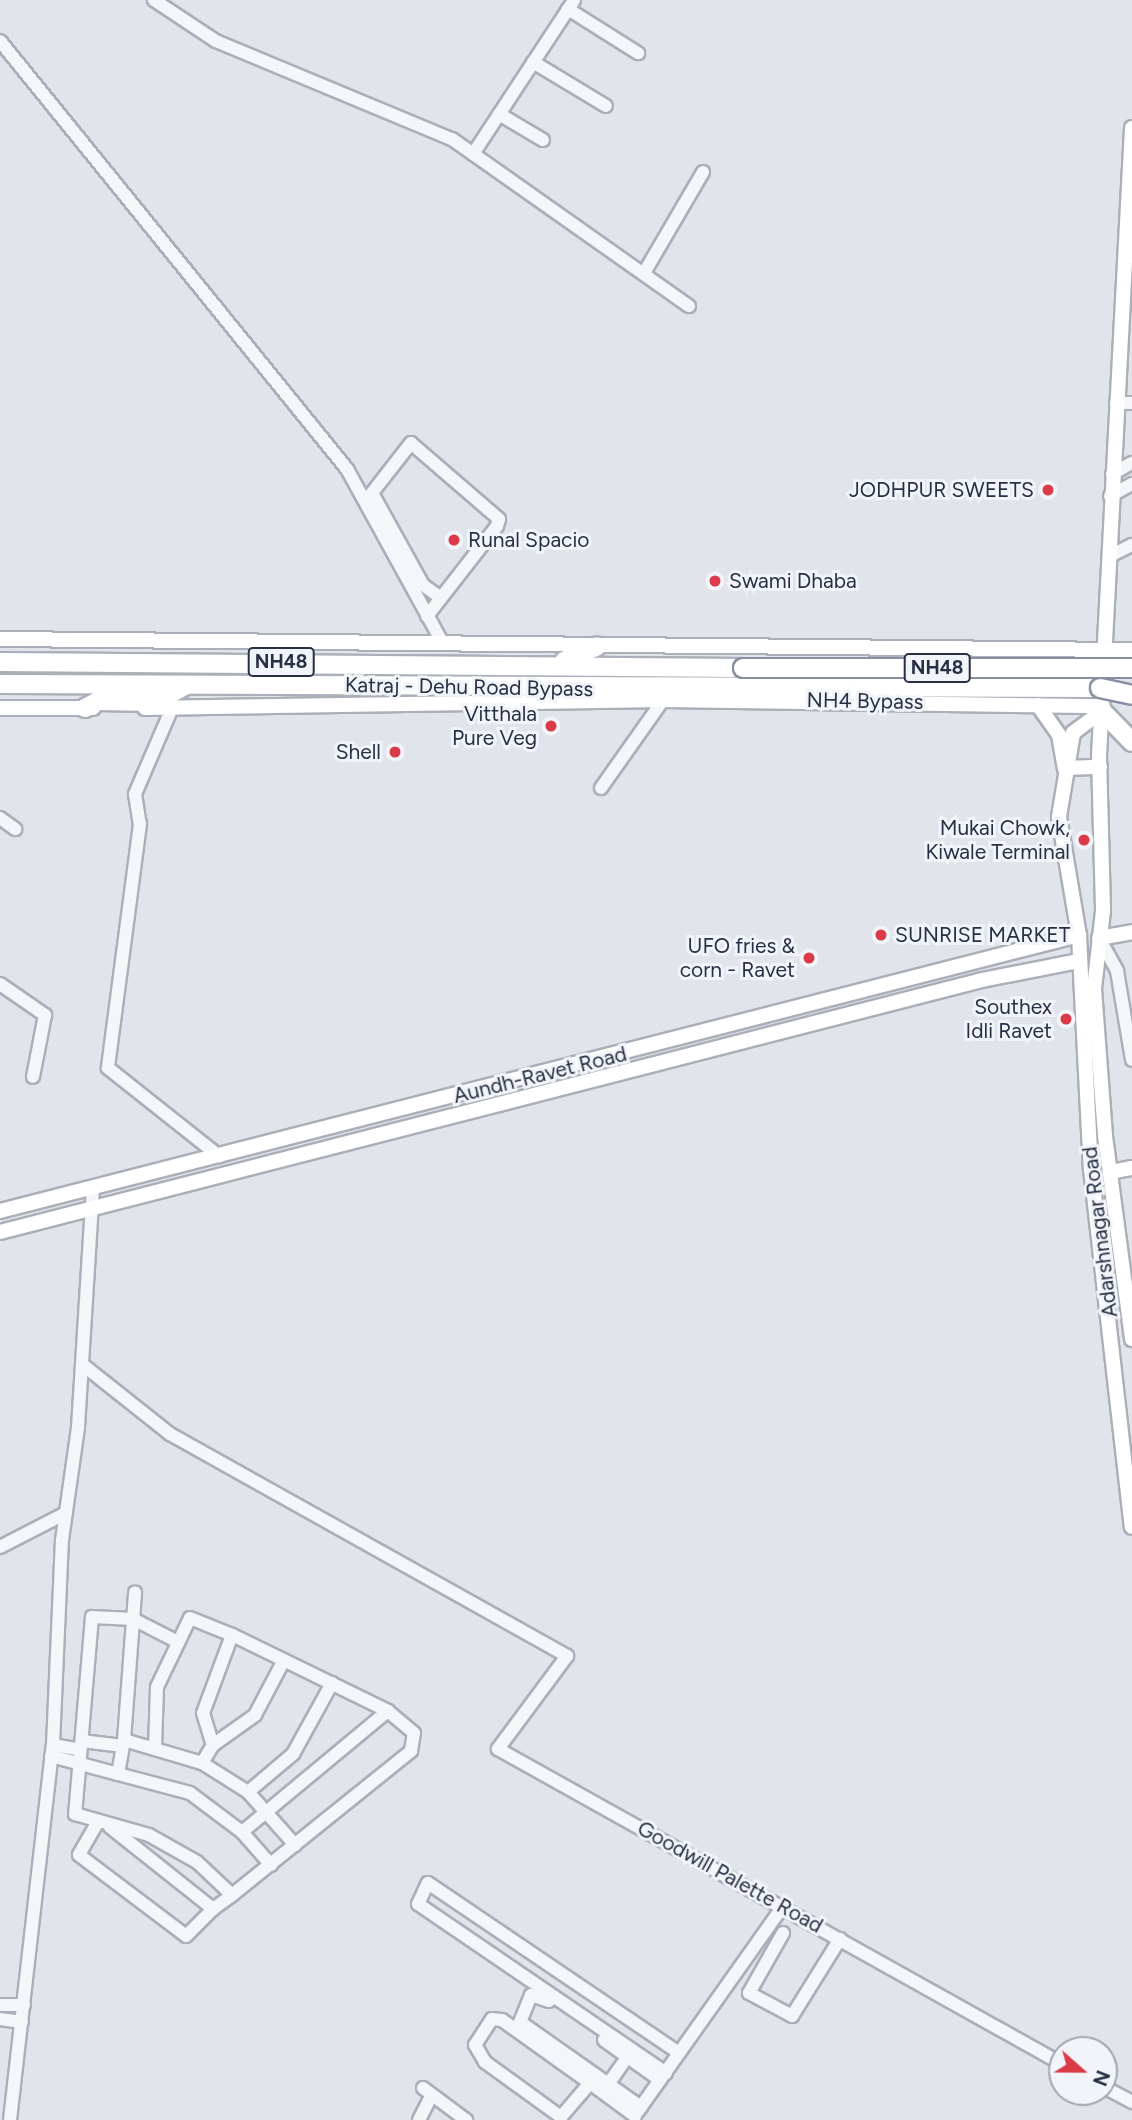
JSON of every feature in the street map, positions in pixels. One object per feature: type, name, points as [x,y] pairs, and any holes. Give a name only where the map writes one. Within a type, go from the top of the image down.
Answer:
[{"type":"highway","points":[[561,663],[597,646]]},
{"type":"highway","name":"Katraj - Dehu Road Bypass","points":[[0,662],[561,663]]},
{"type":"highway","name":"NH48","points":[[561,663],[1101,701],[1132,689]]},
{"type":"highway","name":"NH48","points":[[622,697],[744,676],[1132,668]]},
{"type":"highway","name":"NH48","points":[[0,684],[188,685]]},
{"type":"highway","points":[[85,708],[98,701],[156,702],[188,685]]},
{"type":"highway","name":"Katraj - Dehu Road Bypass","points":[[188,685],[587,689],[622,697]]},
{"type":"highway","points":[[1132,695],[1101,701],[1132,742]]},
{"type":"main road","name":"Adarshnagar Road","points":[[1132,128],[1126,344],[1116,403],[1110,496],[1110,556],[1101,701],[1099,938],[1094,989],[1111,1172],[1128,1274],[1132,1339]]},
{"type":"main road","points":[[0,639],[441,640],[597,646],[1132,650]]},
{"type":"main road","name":"NH4 Bypass","points":[[0,708],[172,708],[622,697],[663,700],[1038,705],[1101,701]]},
{"type":"main road","points":[[1079,935],[1059,817],[1065,768],[1073,733],[1101,701]]},
{"type":"main road","points":[[1038,705],[1059,735],[1065,768]]},
{"type":"main road","points":[[1065,768],[1100,766]]},
{"type":"main road","points":[[1099,938],[1132,932]]},
{"type":"main road","name":"Adarshnagar Road","points":[[1079,935],[1091,1169],[1132,1527]]},
{"type":"main road","name":"Aundh-Ravet Road","points":[[0,1211],[1079,935]]},
{"type":"main road","name":"Aundh-Ravet Road","points":[[0,1232],[982,980],[1079,961]]},
{"type":"main road","points":[[1111,1172],[1132,1168]]},
{"type":"street","points":[[154,0],[191,29],[383,106],[473,154],[689,306]]},
{"type":"street","points":[[473,154],[571,4],[638,53]]},
{"type":"street","points":[[0,41],[347,469],[441,640]]},
{"type":"street","points":[[533,62],[606,106]]},
{"type":"street","points":[[499,114],[543,141]]},
{"type":"street","points":[[644,274],[703,172]]},
{"type":"street","points":[[1116,403],[1132,403]]},
{"type":"street","points":[[427,616],[441,598],[499,519],[411,443],[372,493],[423,585],[441,598]]},
{"type":"street","points":[[1112,474],[1132,463]]},
{"type":"street","points":[[1110,496],[1132,484]]},
{"type":"street","points":[[1110,556],[1132,545]]},
{"type":"street","points":[[601,788],[663,700]]},
{"type":"street","points":[[172,708],[135,794],[140,824],[108,1068],[219,1156]]},
{"type":"street","points":[[0,818],[15,829]]},
{"type":"street","points":[[1099,938],[1117,971],[1132,1060]]},
{"type":"street","points":[[0,984],[46,1015],[33,1077]]},
{"type":"street","points":[[10,2120],[52,1750],[66,1513],[83,1365],[93,1188]]},
{"type":"street","name":"Goodwill Palette Road","points":[[83,1365],[170,1434],[567,1656],[498,1749],[1048,2056]]},
{"type":"street","points":[[0,1547],[66,1513]]},
{"type":"street","points":[[118,1773],[123,1743],[135,1592]]},
{"type":"street","points":[[96,1825],[79,1855],[186,1936],[213,1909],[411,1751],[414,1733],[388,1711],[192,1616],[156,1693],[155,1748]]},
{"type":"street","points":[[178,1642],[133,1619],[92,1617],[75,1814],[96,1825],[166,1844],[197,1862],[232,1895]]},
{"type":"street","points":[[213,1745],[204,1713],[232,1635]]},
{"type":"street","points":[[202,1763],[213,1745],[255,1715],[284,1660]]},
{"type":"street","points":[[248,1792],[293,1754],[332,1684]]},
{"type":"street","points":[[242,1832],[388,1711]]},
{"type":"street","points":[[52,1750],[80,1751],[123,1743],[155,1748],[202,1763],[248,1792],[295,1845]]},
{"type":"street","points":[[80,1751],[118,1773],[190,1793],[242,1832],[271,1865]]},
{"type":"street","points":[[110,1827],[213,1909]]},
{"type":"street","points":[[663,2076],[643,2057],[418,1904],[428,1883],[680,2053]]},
{"type":"street","points":[[636,2114],[783,1906]]},
{"type":"street","points":[[783,1933],[749,1993],[792,2016],[840,1939]]},
{"type":"street","points":[[636,2114],[609,2083],[520,2022],[531,1995],[539,1994],[663,2076]]},
{"type":"street","points":[[0,2005],[24,2005]]},
{"type":"street","points":[[590,2083],[561,2117],[485,2062],[475,2045],[497,2018],[636,2114]]},
{"type":"street","points":[[0,2019],[22,2022]]},
{"type":"street","points":[[643,2057],[656,2037]]},
{"type":"street","points":[[609,2083],[622,2063]]},
{"type":"street","points":[[419,2120],[428,2092],[466,2120]]},
{"type":"place","name":"JODHPUR SWEETS","points":[[1048,490]]},
{"type":"place","name":"Runal Spacio","points":[[454,540]]},
{"type":"place","name":"Swami Dhaba","points":[[715,581]]},
{"type":"place","name":"Vitthala Pure Veg","points":[[551,726]]},
{"type":"place","name":"Shell","points":[[395,752]]},
{"type":"place","name":"Mukai Chowk, Kiwale Terminal","points":[[1084,840]]},
{"type":"place","name":"SUNRISE MARKET","points":[[881,935]]},
{"type":"place","name":"UFO fries & corn - Ravet","points":[[809,958]]},
{"type":"place","name":"Southex Idli Ravet","points":[[1066,1019]]}]
